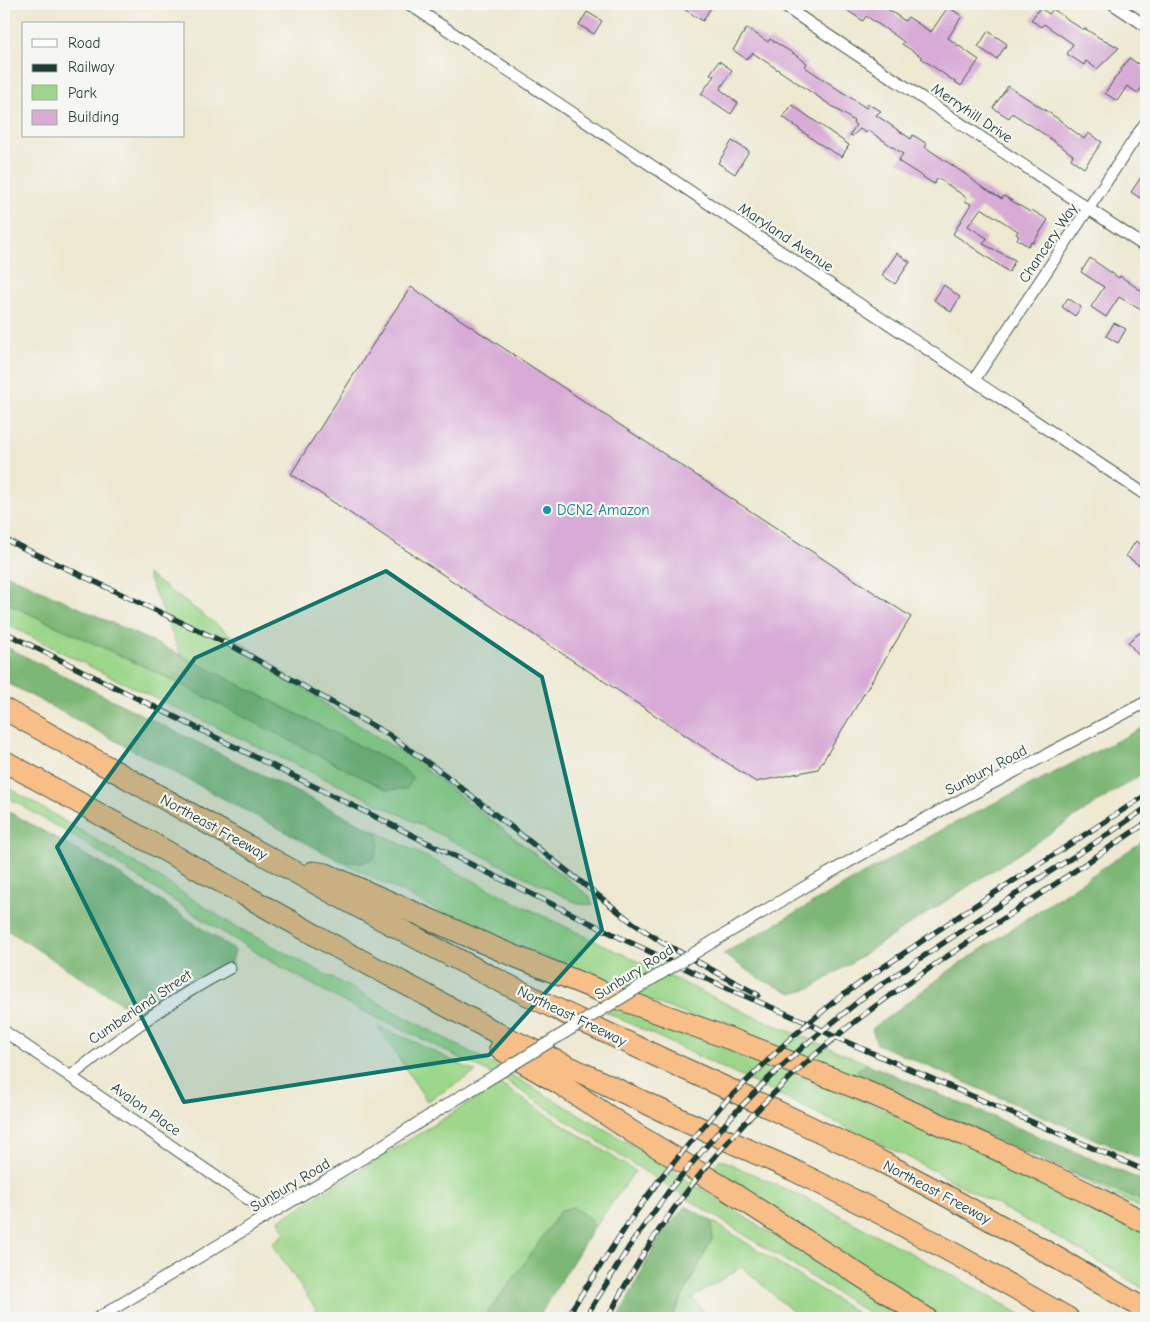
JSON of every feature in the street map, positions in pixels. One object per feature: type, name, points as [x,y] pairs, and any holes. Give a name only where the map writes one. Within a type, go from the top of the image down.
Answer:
[{"type":"highway","name":"Northeast Freeway","points":[[4,709],[426,943],[574,1018],[886,1164],[1079,1270],[1146,1310]]},
{"type":"highway","points":[[4,761],[340,949],[497,1033],[793,1170],[876,1211],[1068,1318]]},
{"type":"highway","points":[[182,860],[288,928],[560,1084],[926,1318]]},
{"type":"highway","points":[[292,870],[326,874],[502,952],[620,999],[739,1042],[867,1092],[1007,1154],[1146,1223]]},
{"type":"street","name":"Merryhill Drive","points":[[781,4],[1146,247]]},
{"type":"street","points":[[1113,4],[1146,26]]},
{"type":"street","name":"Maryland Avenue","points":[[418,6],[1146,495]]},
{"type":"street","name":"Chancery Way","points":[[974,380],[1146,122]]},
{"type":"street","name":"Sunbury Road","points":[[98,1318],[808,885],[906,829],[1146,702]]},
{"type":"street","name":"Cumberland Street","points":[[71,1076],[112,1043],[200,984],[230,968]]},
{"type":"street","name":"Avalon Place","points":[[4,1031],[270,1214]]},
{"type":"highlighted area","points":[[386,571],[542,677],[602,930],[489,1055],[184,1102],[57,847],[195,658]]},
{"type":"green space","points":[[4,573],[181,655],[403,768],[413,778],[407,789],[387,790],[158,673],[4,602]]},
{"type":"green space","points":[[147,574],[331,708],[411,758],[589,896],[593,905],[579,904],[387,808],[105,674],[4,623],[4,602],[158,673],[387,790],[403,768],[181,655]]},
{"type":"green space","points":[[4,646],[377,832],[379,844],[374,858],[362,863],[340,861],[4,681]]},
{"type":"green space","points":[[1146,726],[1146,771],[812,988],[792,993],[764,981],[723,954],[945,828]]},
{"type":"green space","points":[[4,785],[147,870],[233,925],[480,1057],[632,1145],[903,1318],[876,1318],[507,1082],[346,1003],[272,962],[94,849],[4,795]]},
{"type":"green space","points":[[4,809],[116,872],[235,950],[232,963],[149,1016],[136,1013],[4,928]]},
{"type":"green space","points":[[377,832],[543,916],[744,1012],[868,1064],[857,1070],[861,1081],[643,998],[543,956],[439,911],[340,861],[362,863],[379,844]]},
{"type":"green space","points":[[1146,839],[1146,1161],[877,1044],[872,1029],[949,971]]},
{"type":"green space","points":[[610,1004],[805,1078],[921,1125],[978,1150],[1146,1233],[1146,1290],[1057,1237],[904,1155],[606,1012]]},
{"type":"green space","points":[[378,1027],[406,1038],[476,1072],[427,1101]]},
{"type":"green space","points":[[868,1064],[1146,1182],[1146,1202],[1067,1171],[861,1081],[857,1070]]},
{"type":"green space","points":[[500,1084],[635,1171],[593,1229],[592,1220],[573,1207],[483,1318],[322,1318],[272,1244],[285,1233],[279,1220]]},
{"type":"green space","points":[[720,1159],[818,1204],[963,1281],[1027,1318],[940,1318],[709,1173]]},
{"type":"green space","points":[[1067,1171],[1146,1202],[1146,1211]]},
{"type":"green space","points":[[685,1206],[712,1221],[712,1239],[671,1318],[618,1318],[659,1238]]},
{"type":"green space","points":[[573,1207],[592,1220],[593,1229],[538,1318],[483,1318],[508,1286],[561,1210]]},
{"type":"green space","points":[[712,1221],[865,1318],[800,1318],[742,1267],[692,1298],[706,1314],[702,1318],[672,1318],[712,1239]]},
{"type":"building","points":[[676,4],[713,4],[703,21]]},
{"type":"building","points":[[838,4],[880,4],[905,21],[908,17],[931,32],[948,7],[962,16],[948,38],[979,60],[961,86],[902,44],[904,42],[896,36],[866,16],[863,21]]},
{"type":"building","points":[[1040,8],[1049,14],[1053,9],[1083,30],[1084,28],[1119,48],[1097,69],[1086,61],[1084,65],[1067,54],[1073,44],[1044,24],[1041,27],[1031,20]]},
{"type":"building","points":[[587,12],[602,21],[594,34],[579,25]]},
{"type":"building","points":[[747,28],[768,42],[770,39],[794,54],[807,63],[805,67],[866,108],[868,104],[881,111],[876,115],[911,139],[913,135],[927,144],[925,147],[979,185],[1002,199],[1004,196],[1030,212],[1032,210],[1048,220],[1033,243],[1031,242],[1028,246],[1017,239],[1019,236],[1016,234],[1018,231],[981,208],[968,226],[987,238],[983,244],[1015,260],[1009,272],[953,234],[971,204],[965,201],[967,198],[938,178],[934,184],[898,161],[903,154],[868,130],[866,133],[860,129],[852,136],[850,135],[856,125],[853,123],[854,121],[753,53],[746,59],[733,50]]},
{"type":"building","points":[[988,31],[1007,44],[997,59],[978,47]]},
{"type":"building","points":[[1129,58],[1146,69],[1146,81],[1138,93],[1127,86],[1117,101],[1105,93]]},
{"type":"building","points":[[719,61],[732,70],[720,89],[738,103],[731,114],[701,94],[714,76],[710,74]]},
{"type":"building","points":[[1008,86],[1057,118],[1084,139],[1088,133],[1102,142],[1084,168],[1071,159],[1073,155],[1038,130],[1012,113],[1009,118],[993,108]]},
{"type":"building","points":[[792,105],[849,145],[842,157],[818,143],[783,117]]},
{"type":"building","points":[[732,141],[749,151],[735,174],[718,163]]},
{"type":"building","points":[[1146,170],[1146,202],[1131,192]]},
{"type":"building","points":[[897,253],[910,262],[895,284],[882,275]]},
{"type":"building","points":[[1090,258],[1146,294],[1146,313],[1119,297],[1106,317],[1091,307],[1104,287],[1081,272]]},
{"type":"building","points":[[944,285],[960,297],[951,312],[934,300]]},
{"type":"building","name":"DCN2 Amazon","points":[[411,287],[911,617],[818,769],[756,782],[291,474]]},
{"type":"building","points":[[1068,298],[1081,307],[1075,316],[1062,307]]},
{"type":"building","points":[[1114,323],[1126,329],[1118,343],[1106,336]]},
{"type":"building","points":[[1136,541],[1146,548],[1146,570],[1126,556]]},
{"type":"building","points":[[1146,628],[1146,651],[1139,656],[1128,642]]},
{"type":"railway","points":[[4,539],[236,648],[389,735],[445,775],[633,923],[663,943],[758,995]]},
{"type":"railway","points":[[4,632],[625,940],[835,1037],[1146,1171]]},
{"type":"railway","points":[[566,1318],[635,1213],[663,1175],[721,1106],[791,1038],[836,1000],[873,974],[1146,795]]},
{"type":"railway","points":[[585,1318],[631,1244],[671,1188],[731,1117],[804,1046],[866,995],[1146,808]]},
{"type":"railway","points":[[608,1318],[651,1242],[675,1206],[730,1139],[790,1077],[841,1033],[898,990],[1146,823]]},
{"type":"place","name":"DCN2 Amazon","points":[[547,510]]}]
